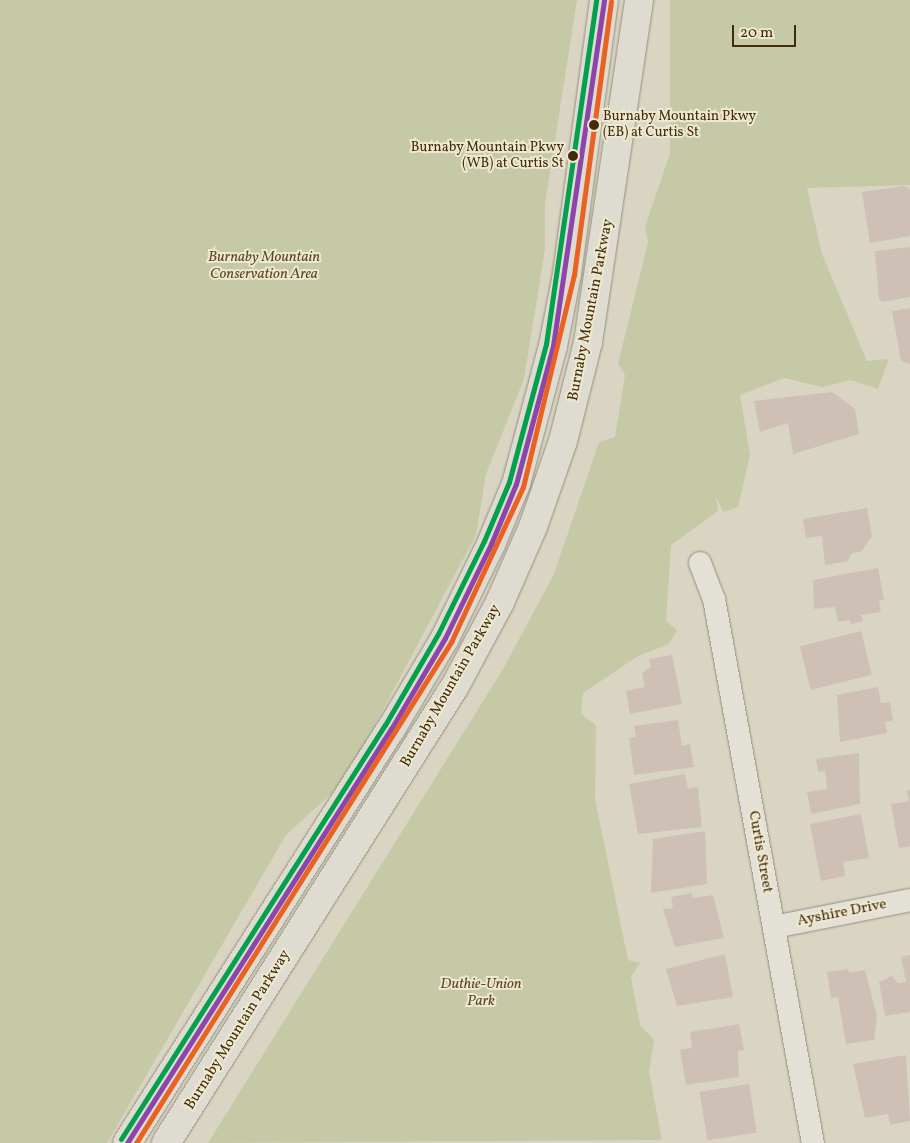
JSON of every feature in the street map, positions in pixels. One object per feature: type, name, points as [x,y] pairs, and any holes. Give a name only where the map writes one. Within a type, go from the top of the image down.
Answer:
[{"type":"main road","name":"Burnaby Mountain Parkway","points":[[127,1143],[391,729],[445,638],[491,544],[516,484],[553,346],[567,274],[604,0]]},
{"type":"main road","name":"Burnaby Mountain Parkway","points":[[166,1143],[455,686],[500,602],[533,527],[563,441],[588,342],[639,0]]},
{"type":"street","name":"Curtis Street","points":[[700,563],[714,600],[812,1143]]},
{"type":"street","name":"Ayshire Drive","points":[[774,927],[910,900]]},
{"type":"green space","name":"Burnaby Mountain Conservation Area","points":[[0,0],[577,0],[545,204],[545,249],[524,379],[486,474],[476,535],[345,781],[286,835],[107,1143],[0,1143]]},
{"type":"green space","name":"Duthie-Union Park","points":[[670,0],[910,0],[910,185],[807,188],[822,254],[867,361],[889,359],[878,389],[851,380],[822,387],[784,378],[740,395],[750,455],[738,507],[723,512],[716,496],[718,511],[671,545],[666,621],[677,630],[669,644],[638,656],[583,693],[581,714],[596,725],[595,799],[628,960],[640,963],[631,977],[640,1025],[654,1040],[649,1071],[662,1140],[208,1143],[503,669],[554,574],[599,442],[615,437],[625,375],[618,364],[648,242],[645,227],[670,153]]},
{"type":"building","points":[[904,186],[910,189],[910,236],[870,243],[862,192]]},
{"type":"building","points":[[910,247],[910,297],[883,302],[879,299],[875,251]]},
{"type":"building","points":[[910,308],[910,364],[901,361],[892,311]]},
{"type":"building","points":[[832,392],[855,409],[859,434],[793,454],[788,423],[760,432],[754,401]]},
{"type":"building","points":[[867,508],[872,536],[861,552],[852,553],[848,561],[825,565],[822,536],[806,538],[803,519]]},
{"type":"building","points":[[878,568],[884,600],[879,601],[881,612],[861,615],[863,621],[851,624],[850,620],[838,622],[835,607],[814,609],[813,580]]},
{"type":"building","points":[[861,631],[872,675],[811,690],[800,646]]},
{"type":"building","points":[[672,655],[682,704],[630,714],[626,691],[645,687],[642,673],[651,667],[649,659]]},
{"type":"building","points":[[878,687],[881,703],[890,702],[893,721],[885,722],[887,733],[840,742],[837,695]]},
{"type":"building","points":[[678,720],[682,746],[690,744],[694,767],[634,775],[629,738],[636,737],[634,726]]},
{"type":"building","points":[[859,753],[860,804],[811,814],[807,792],[827,789],[825,771],[818,772],[816,759]]},
{"type":"building","points":[[685,774],[688,789],[698,787],[702,827],[638,834],[629,784]]},
{"type":"building","points":[[907,790],[910,790],[910,846],[899,848],[891,804],[909,801]]},
{"type":"building","points":[[861,814],[869,858],[843,862],[845,876],[821,881],[810,824]]},
{"type":"building","points":[[705,831],[707,884],[651,893],[653,839]]},
{"type":"building","points":[[692,893],[693,898],[713,895],[724,938],[675,947],[663,909],[673,908],[671,897]]},
{"type":"building","points":[[725,954],[733,997],[677,1006],[666,969]]},
{"type":"building","points":[[910,955],[910,1012],[885,1016],[879,982],[892,976],[898,983],[906,982],[901,957]]},
{"type":"building","points":[[848,969],[849,973],[865,970],[877,1016],[874,1040],[846,1044],[838,997],[831,998],[827,972]]},
{"type":"building","points":[[739,1024],[744,1050],[738,1051],[739,1077],[686,1085],[680,1050],[692,1048],[690,1032]]},
{"type":"building","points":[[906,1055],[910,1121],[890,1125],[888,1114],[865,1118],[853,1064]]},
{"type":"building","points":[[749,1084],[757,1132],[707,1140],[700,1092]]},
{"type":"transit line","points":[[121,1139],[385,725],[438,634],[484,541],[509,482],[546,344],[596,0]]},
{"type":"transit line","points":[[127,1143],[391,729],[445,638],[491,544],[516,484],[553,346],[604,0]]},
{"type":"transit line","points":[[136,1143],[451,642],[523,487],[574,275],[611,1]]},
{"type":"place","name":"Burnaby Mountain Pkwy (EB) at Curtis St","points":[[594,125]]},
{"type":"place","name":"Burnaby Mountain Pkwy (WB) at Curtis St","points":[[573,156]]}]
